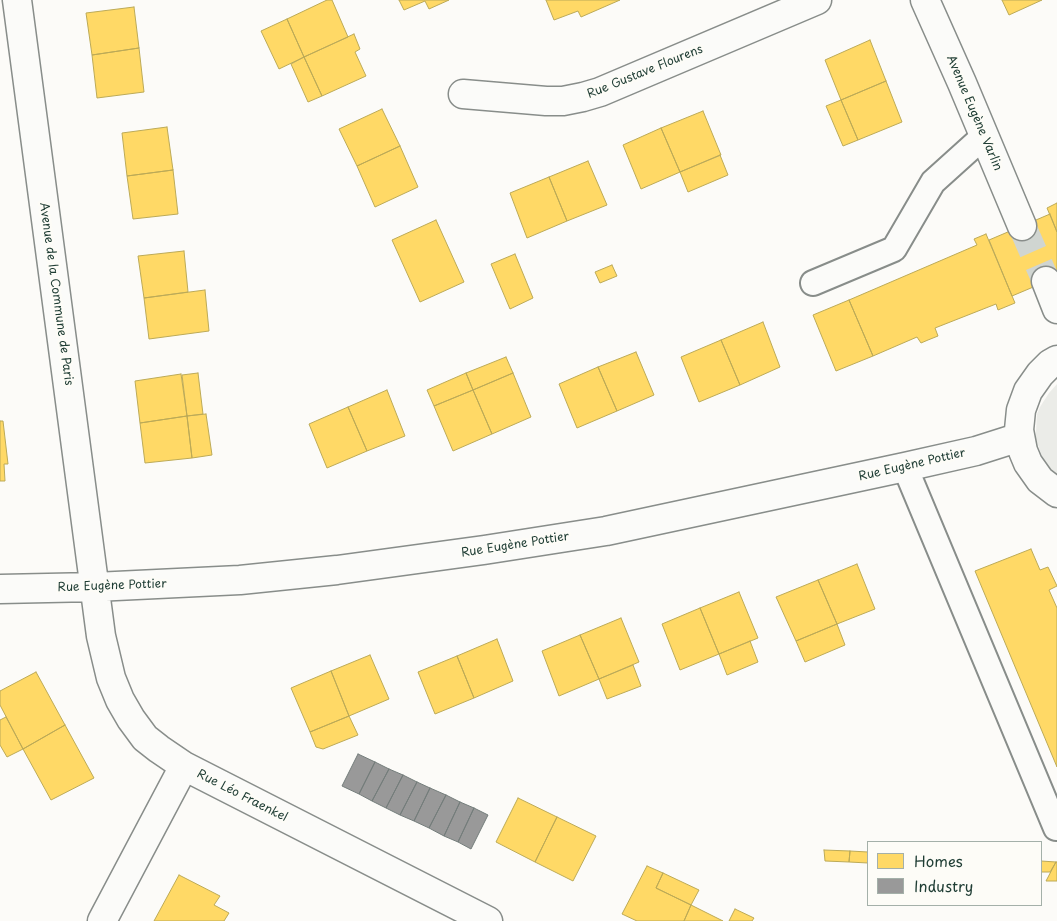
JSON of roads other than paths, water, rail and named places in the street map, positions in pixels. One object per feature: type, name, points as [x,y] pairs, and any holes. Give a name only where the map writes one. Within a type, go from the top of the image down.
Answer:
[{"type":"street","name":"Avenue de la Commune de Paris","points":[[17,0],[95,587]]},
{"type":"street","name":"Rue Gustave Flourens","points":[[463,94],[546,101],[583,98],[817,0]]},
{"type":"street","name":"Avenue Eugène Varlin","points":[[925,0],[1022,226]]},
{"type":"street","points":[[1046,282],[1057,309]]},
{"type":"street","points":[[1057,360],[1050,364],[1032,385],[1025,397],[1020,417],[1020,437],[1023,450],[1032,469],[1045,485],[1057,493]]},
{"type":"street","name":"Rue Eugène Pottier","points":[[0,590],[240,580],[337,570],[484,550],[606,531],[976,451],[1020,437]]},
{"type":"street","name":"Rue Léo Fraenkel","points":[[95,587],[101,636],[111,678],[130,719],[145,738],[184,766],[488,921]]},
{"type":"street","points":[[102,921],[184,766]]},
{"type":"lane","points":[[813,283],[894,249],[933,182],[984,136]]},
{"type":"lane","points":[[904,467],[1056,828]]},
{"type":"tunnel","points":[[1022,226],[1046,281]]}]
